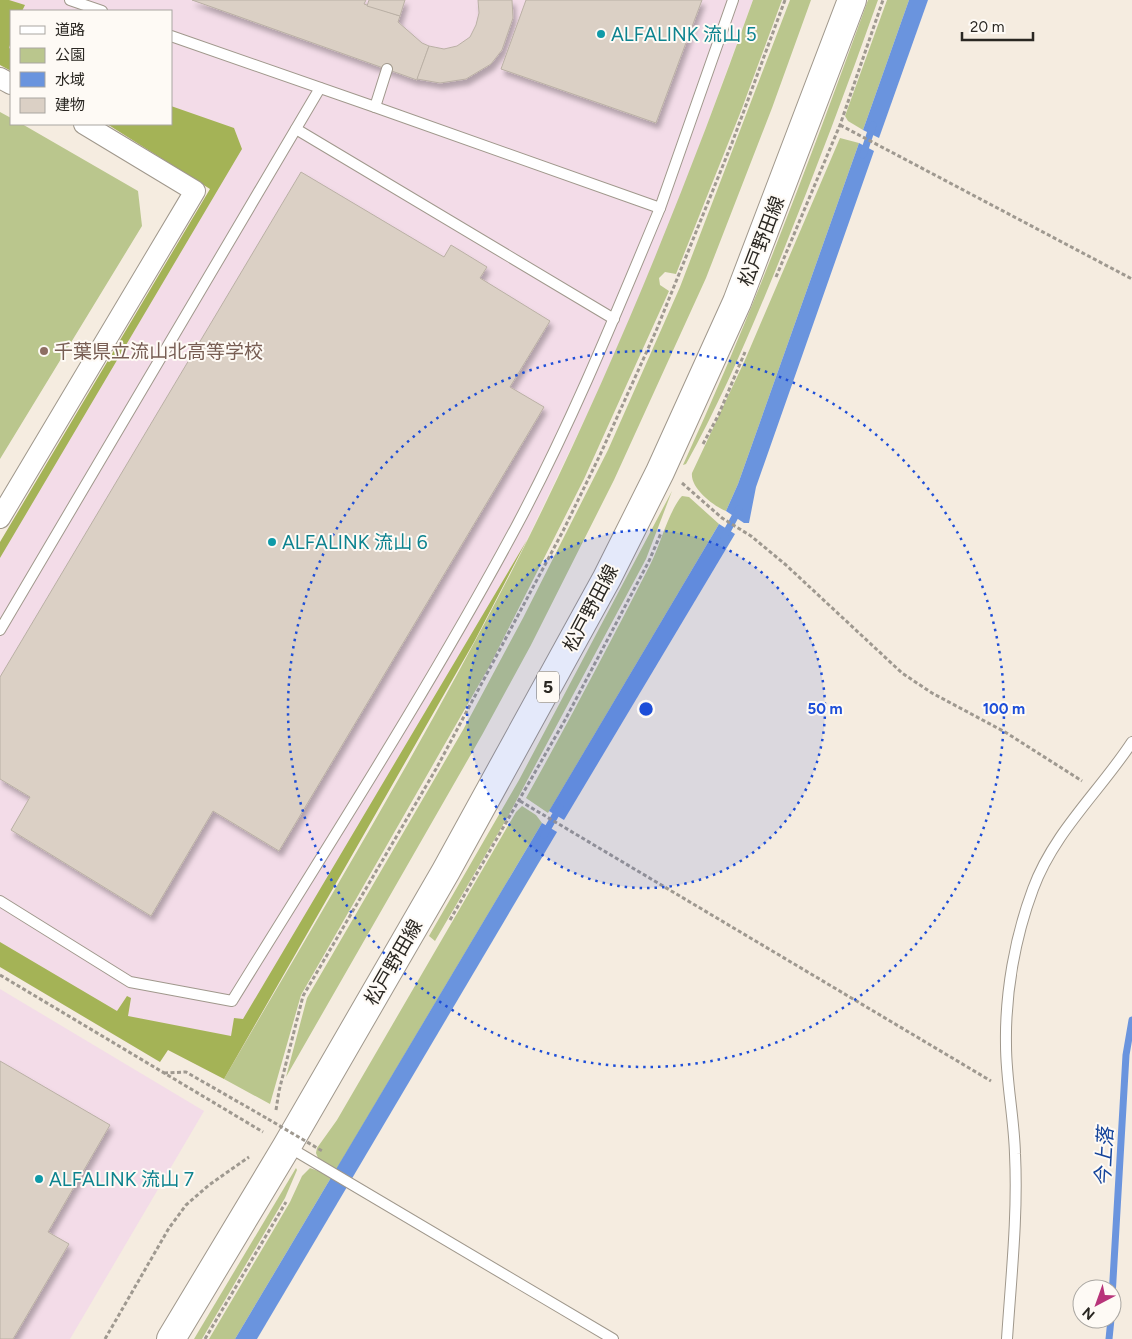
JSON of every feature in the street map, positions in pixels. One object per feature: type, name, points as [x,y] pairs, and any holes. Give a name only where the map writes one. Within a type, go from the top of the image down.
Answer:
[{"type":"main road","name":"松戸野田線","points":[[171,1339],[287,1146],[506,764],[607,578],[660,472],[737,302],[852,0]]},
{"type":"street","points":[[0,518],[195,191],[86,125]]},
{"type":"lane","points":[[70,0],[99,10]]},
{"type":"lane","points":[[0,901],[130,982],[232,1001],[428,684],[517,525],[593,370],[660,208],[732,0]]},
{"type":"lane","points":[[172,36],[660,208]]},
{"type":"lane","points":[[375,107],[386,69]]},
{"type":"lane","points":[[0,630],[320,88]]},
{"type":"lane","points":[[296,129],[614,319]]},
{"type":"lane","points":[[1007,1339],[1014,1212],[1015,1154],[1006,1045],[1008,1006],[1019,937],[1033,888],[1053,851],[1095,789],[1115,768],[1132,742]]},
{"type":"lane","points":[[287,1146],[613,1339]]},
{"type":"path","points":[[276,1110],[278,1091],[303,996],[436,769],[559,540],[600,456],[656,331],[732,143],[785,0]]},
{"type":"path","points":[[840,125],[1132,279]]},
{"type":"path","points":[[660,472],[682,483],[722,518],[751,536],[786,565],[902,673],[932,693],[1005,732],[1095,789]]},
{"type":"path","points":[[520,801],[1009,1091]]},
{"type":"path","points":[[0,975],[263,1132]]},
{"type":"path","points":[[164,1073],[186,1072],[324,1152]]},
{"type":"path","points":[[105,1339],[169,1228],[186,1205],[209,1184],[248,1157]]},
{"type":"shaded area","points":[[0,0],[753,0],[683,190],[647,280],[593,402],[527,540],[474,642],[224,1079],[168,1050],[160,1062],[0,967],[0,542],[210,189],[109,125],[172,125],[172,10],[10,10],[10,70],[0,65]]},
{"type":"shaded area","points":[[0,989],[204,1111],[70,1339],[0,1339]]},
{"type":"green space","points":[[0,0],[9,0],[25,5],[22,10],[10,10],[10,70],[0,65]]},
{"type":"green space","points":[[753,0],[782,0],[741,111],[676,274],[665,272],[659,278],[660,285],[669,291],[584,479],[489,667],[301,995],[270,1104],[224,1079],[418,745],[492,610],[527,541],[590,409],[648,274],[702,138]]},
{"type":"green space","points":[[790,0],[811,0],[772,108],[706,278],[614,480],[531,645],[482,735],[286,1077],[307,998],[463,730],[523,618],[608,450],[680,287]]},
{"type":"green space","points":[[868,0],[878,0],[816,169],[723,392],[686,464],[683,465],[757,292],[803,176]]},
{"type":"green space","points":[[887,0],[909,0],[863,130],[848,121],[845,116]]},
{"type":"green space","points":[[172,106],[234,128],[242,149],[0,558],[0,542],[210,189],[109,125],[172,125]]},
{"type":"green space","name":"千葉県立流山北高等学校","points":[[0,112],[10,117],[10,125],[24,125],[138,191],[142,226],[0,459]]},
{"type":"green space","points":[[840,138],[859,143],[738,484],[726,511],[703,496],[692,479],[692,473],[745,360]]},
{"type":"green space","points":[[672,491],[646,559],[507,818],[435,941],[429,936],[519,780]]},
{"type":"green space","points":[[682,496],[689,497],[719,524],[548,813],[526,798],[635,594],[654,557],[673,510]]},
{"type":"green space","points":[[527,540],[474,642],[224,1079],[168,1050],[160,1062],[0,967],[0,942],[117,1011],[127,996],[131,998],[128,1016],[231,1036],[234,1018],[243,1019]]},
{"type":"green space","points":[[522,806],[536,815],[542,823],[336,1170],[318,1158],[317,1148],[337,1120],[516,812]]},
{"type":"green space","points":[[296,1168],[297,1170],[285,1198],[202,1339],[194,1339]]},
{"type":"green space","points":[[310,1168],[332,1176],[235,1339],[209,1339],[290,1202],[302,1176]]},
{"type":"water","points":[[909,0],[928,0],[879,138],[863,130]]},
{"type":"water","points":[[859,143],[874,151],[756,487],[749,523],[744,523],[726,511],[738,484]]},
{"type":"water","points":[[719,524],[735,534],[564,820],[549,811]]},
{"type":"water","points":[[542,823],[557,832],[257,1339],[235,1339]]},
{"type":"building","points":[[192,0],[366,0],[364,4],[400,16],[398,22],[422,43],[429,46],[417,80]]},
{"type":"building","points":[[369,0],[405,0],[400,16],[367,6]]},
{"type":"building","points":[[478,0],[512,0],[513,18],[502,50],[491,64],[466,79],[440,83],[417,79],[429,46],[444,49],[457,46],[470,37],[479,13]]},
{"type":"building","name":"ALFALINK 流山 5","points":[[526,0],[702,0],[656,123],[501,69]]},
{"type":"building","name":"ALFALINK 流山 6","points":[[301,172],[444,257],[451,245],[487,267],[480,278],[550,321],[510,387],[544,407],[279,851],[213,811],[151,916],[11,830],[30,797],[0,779],[0,677]]},
{"type":"building","name":"ALFALINK 流山 7","points":[[0,1061],[110,1125],[48,1232],[69,1244],[13,1339],[0,1339]]},
{"type":"waterway","points":[[863,155],[873,125]]},
{"type":"waterway","points":[[724,537],[739,509]]},
{"type":"waterway","points":[[544,835],[560,807]]},
{"type":"waterway","name":"今上落","points":[[1113,1279],[1126,1055],[1132,1020]]},
{"type":"waterway","name":"今上落","points":[[1109,1339],[1110,1329]]},
{"type":"place","name":"ALFALINK 流山 5","points":[[601,34]]},
{"type":"place","name":"千葉県立流山北高等学校","points":[[44,351]]},
{"type":"place","name":"ALFALINK 流山 6","points":[[272,542]]},
{"type":"place","name":"ALFALINK 流山 7","points":[[39,1179]]}]
